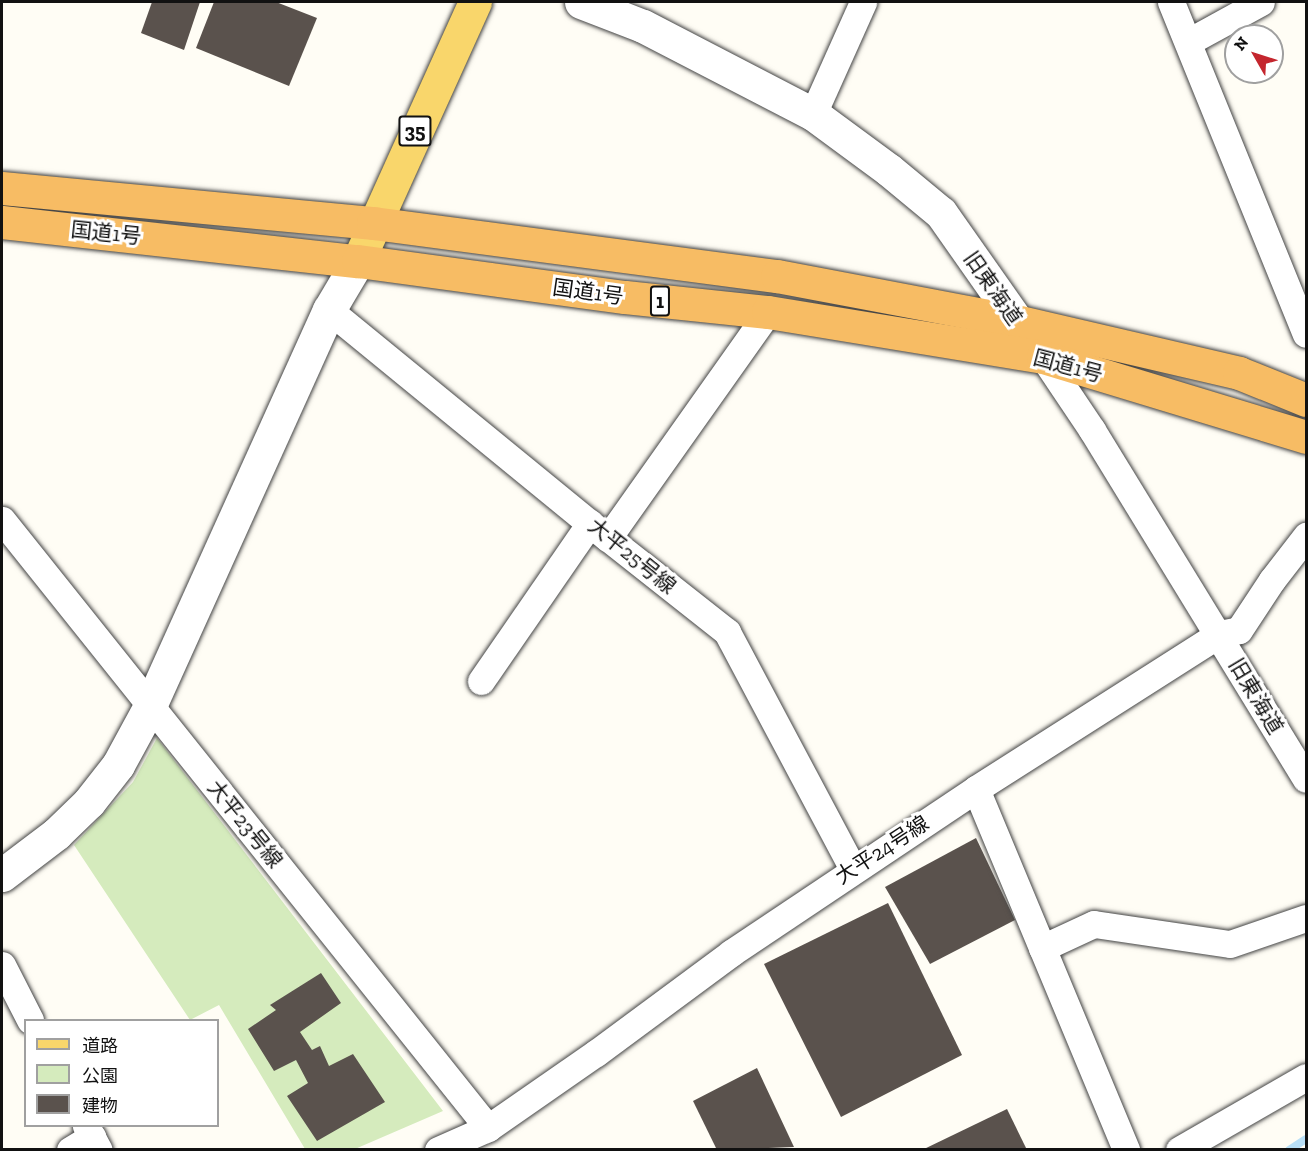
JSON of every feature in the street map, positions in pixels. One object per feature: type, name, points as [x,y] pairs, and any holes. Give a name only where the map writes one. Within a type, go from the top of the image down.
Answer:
[{"type":"highway","name":"国道1号","points":[[2,188],[373,223],[777,276],[1016,321],[1239,373],[1306,400]]},
{"type":"highway","name":"国道1号","points":[[2,222],[358,261],[625,297],[768,312],[1043,357],[1306,437]]},
{"type":"main road","name":"35","points":[[358,261],[373,223],[475,2]]},
{"type":"street","name":"旧東海道","points":[[581,2],[643,26],[813,114],[889,170],[940,213],[1092,430],[1306,779]]},
{"type":"street","points":[[813,114],[863,2]]},
{"type":"street","points":[[1171,2],[1306,334]]},
{"type":"street","points":[[1188,42],[1261,2]]},
{"type":"street","points":[[2,875],[56,834],[88,802],[117,765],[150,706],[329,310],[358,261]]},
{"type":"street","name":"大平25号線","points":[[329,310],[599,531],[727,632],[853,869]]},
{"type":"street","points":[[481,681],[768,312]]},
{"type":"street","name":"大平23号線","points":[[2,520],[488,1128]]},
{"type":"street","name":"大平24号線","points":[[438,1149],[488,1128],[596,1053],[731,953],[853,869],[976,789],[1219,634],[1239,630],[1272,580],[1306,536]]},
{"type":"street","points":[[976,789],[1126,1149]]},
{"type":"street","points":[[1042,948],[1094,924],[1230,944],[1306,918]]},
{"type":"street","points":[[2,965],[29,1019]]},
{"type":"street","points":[[1179,1149],[1306,1077]]},
{"type":"green space","points":[[157,738],[443,1111],[355,1149],[305,1149],[219,1005],[189,1019],[74,845],[133,782]]},
{"type":"building","points":[[152,2],[200,2],[184,50],[141,33]]},
{"type":"building","points":[[214,2],[276,2],[317,18],[289,86],[196,48]]},
{"type":"building","points":[[976,838],[1015,920],[930,964],[885,887]]},
{"type":"building","points":[[888,903],[962,1055],[841,1117],[764,964]]},
{"type":"building","points":[[321,973],[341,1003],[300,1032],[312,1050],[320,1046],[329,1066],[353,1054],[385,1102],[317,1141],[287,1096],[308,1083],[296,1060],[274,1071],[248,1029],[276,1010],[270,1005]]},
{"type":"building","points":[[757,1068],[794,1147],[717,1150],[693,1101]]},
{"type":"building","points":[[1007,1109],[1027,1150],[922,1150]]},
{"type":"waterway","points":[[1289,1150],[1306,1139]]}]
